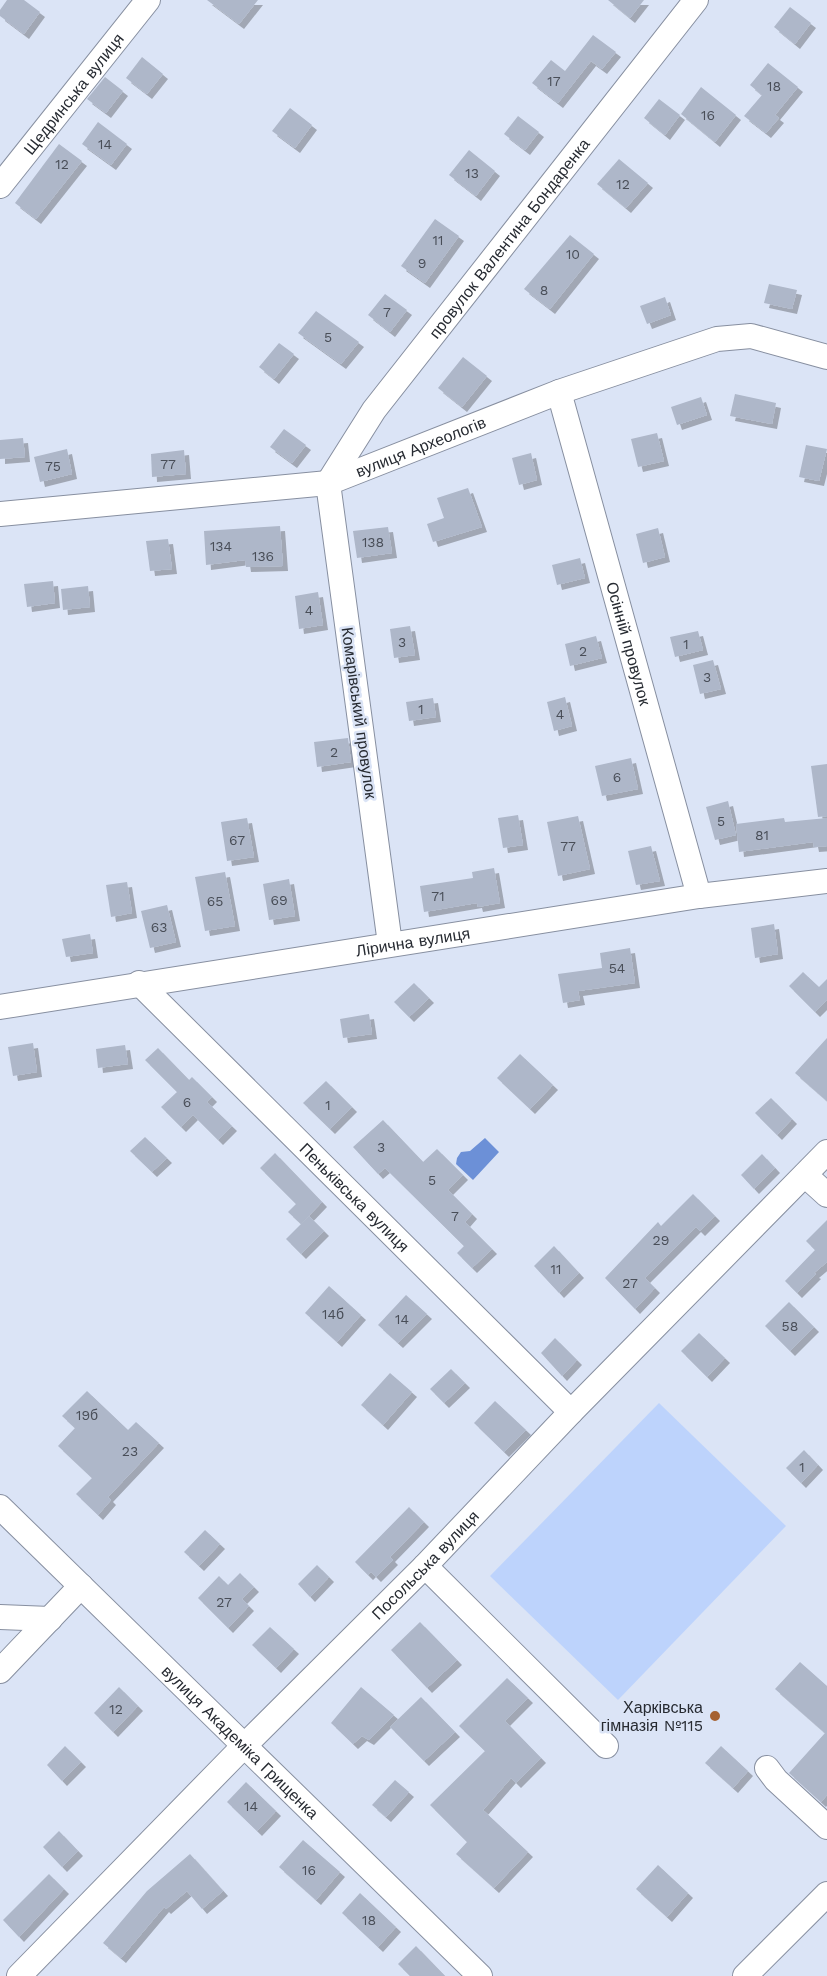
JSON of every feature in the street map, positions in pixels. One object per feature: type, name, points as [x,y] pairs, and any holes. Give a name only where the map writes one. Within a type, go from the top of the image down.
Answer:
[{"type":"street","name":"Щедринська вулиця","points":[[0,186],[148,0]]},
{"type":"street","name":"провулок Валентина Бондаренка","points":[[328,483],[374,410],[696,0]]},
{"type":"street","name":"вулиця Археологів","points":[[0,514],[328,483],[559,392],[717,339],[751,336],[827,357]]},
{"type":"street","name":"Осінній провулок","points":[[559,392],[699,896]]},
{"type":"street","name":"Комарівський провулок","points":[[328,483],[390,944]]},
{"type":"street","name":"Лірична вулиця","points":[[0,1007],[699,896],[827,880]]},
{"type":"street","name":"Пеньківська вулиця","points":[[139,984],[571,1412]]},
{"type":"street","name":"Посольська вулиця","points":[[19,1976],[244,1746],[425,1566],[571,1412],[827,1152]]},
{"type":"street","points":[[805,1175],[827,1195]]},
{"type":"street","name":"вулиця Академіка Грищенка","points":[[0,1507],[480,1976]]},
{"type":"street","points":[[425,1566],[606,1746]]},
{"type":"street","points":[[0,1671],[81,1586]]},
{"type":"street","points":[[0,1617],[50,1619]]},
{"type":"street","points":[[767,1768],[776,1780],[827,1827]]},
{"type":"street","points":[[747,1975],[827,1894]]},
{"type":"shaded area","points":[[659,1403],[786,1526],[618,1700],[490,1576]]},
{"type":"water","points":[[485,1138],[499,1152],[473,1180],[456,1164],[457,1158],[461,1152],[470,1151]]},
{"type":"building","points":[[7,0],[24,0],[40,12],[24,34],[0,16],[0,10]]},
{"type":"building","points":[[207,0],[258,0],[239,24]]},
{"type":"building","points":[[608,0],[644,0],[630,18]]},
{"type":"building","points":[[790,7],[811,23],[795,44],[774,27]]},
{"type":"building","points":[[593,35],[616,52],[602,69],[591,61],[558,103],[532,83],[551,60],[565,71]]},
{"type":"building","points":[[142,57],[163,74],[147,94],[126,78]]},
{"type":"building","points":[[768,63],[798,87],[775,115],[779,118],[766,133],[744,116],[762,95],[750,85]]},
{"type":"building","points":[[105,77],[123,91],[106,113],[87,99]]},
{"type":"building","points":[[701,87],[736,115],[715,142],[681,114]]},
{"type":"building","points":[[659,99],[680,115],[665,135],[644,118]]},
{"type":"building","points":[[290,108],[312,125],[295,148],[272,131]]},
{"type":"building","points":[[518,116],[539,132],[525,150],[504,134]]},
{"type":"building","points":[[98,122],[127,144],[111,165],[82,144]]},
{"type":"building","points":[[59,144],[82,161],[36,219],[15,203]]},
{"type":"building","points":[[469,150],[495,171],[476,196],[449,175]]},
{"type":"building","points":[[619,159],[648,183],[626,208],[597,184]]},
{"type":"building","points":[[435,219],[459,236],[425,283],[401,266]]},
{"type":"building","points":[[570,235],[594,254],[550,309],[524,289]]},
{"type":"building","points":[[769,284],[797,290],[792,309],[764,303]]},
{"type":"building","points":[[385,294],[407,310],[390,332],[368,315]]},
{"type":"building","points":[[665,297],[671,315],[647,324],[640,306]]},
{"type":"building","points":[[316,311],[359,342],[341,364],[298,333]]},
{"type":"building","points":[[279,343],[294,354],[274,379],[259,367]]},
{"type":"building","points":[[463,357],[487,376],[462,407],[438,388]]},
{"type":"building","points":[[735,394],[776,403],[772,424],[730,416]]},
{"type":"building","points":[[701,397],[707,415],[677,425],[671,407]]},
{"type":"building","points":[[284,429],[306,445],[292,463],[270,447]]},
{"type":"building","points":[[657,433],[664,461],[638,467],[631,439]]},
{"type":"building","points":[[23,438],[25,457],[0,459],[0,440]]},
{"type":"building","points":[[806,445],[827,449],[819,481],[799,477]]},
{"type":"building","points":[[67,449],[72,474],[40,482],[34,457]]},
{"type":"building","points":[[184,450],[186,474],[152,477],[151,454]]},
{"type":"building","points":[[531,453],[537,480],[519,485],[512,458]]},
{"type":"building","points":[[468,488],[482,527],[433,542],[427,524],[444,518],[437,498]]},
{"type":"building","points":[[280,526],[283,566],[246,567],[245,560],[206,565],[204,531]]},
{"type":"building","points":[[388,527],[392,553],[357,558],[353,531]]},
{"type":"building","points":[[658,528],[665,557],[643,563],[636,534]]},
{"type":"building","points":[[168,539],[172,569],[150,571],[146,541]]},
{"type":"building","points":[[580,558],[585,578],[557,585],[552,565]]},
{"type":"building","points":[[53,581],[55,603],[27,607],[24,584]]},
{"type":"building","points":[[88,586],[90,607],[63,610],[61,589]]},
{"type":"building","points":[[318,592],[323,625],[299,629],[295,596]]},
{"type":"building","points":[[410,626],[415,655],[394,658],[390,629]]},
{"type":"building","points":[[698,631],[703,650],[675,657],[670,637]]},
{"type":"building","points":[[596,636],[602,658],[570,666],[565,644]]},
{"type":"building","points":[[713,660],[721,689],[700,694],[693,665]]},
{"type":"building","points":[[565,697],[572,726],[554,731],[547,702]]},
{"type":"building","points":[[433,698],[436,717],[409,721],[406,702]]},
{"type":"building","points":[[348,738],[351,762],[317,767],[314,742]]},
{"type":"building","points":[[631,758],[638,789],[602,796],[595,766]]},
{"type":"building","points":[[827,764],[827,816],[818,817],[811,766]]},
{"type":"building","points":[[728,801],[736,835],[715,840],[706,807]]},
{"type":"building","points":[[518,815],[523,845],[503,848],[498,818]]},
{"type":"building","points":[[578,816],[590,869],[558,876],[547,822]]},
{"type":"building","points":[[247,818],[254,857],[227,861],[221,822]]},
{"type":"building","points":[[784,818],[785,822],[827,818],[827,846],[814,847],[813,842],[739,852],[736,824]]},
{"type":"building","points":[[651,846],[660,881],[636,885],[628,851]]},
{"type":"building","points":[[494,868],[500,903],[478,907],[477,903],[424,912],[420,886],[473,878],[472,872]]},
{"type":"building","points":[[225,872],[235,926],[205,931],[195,877]]},
{"type":"building","points":[[289,879],[295,916],[269,920],[263,884]]},
{"type":"building","points":[[127,882],[132,913],[111,917],[106,885]]},
{"type":"building","points":[[167,905],[176,942],[150,948],[141,911]]},
{"type":"building","points":[[774,924],[778,954],[755,958],[751,928]]},
{"type":"building","points":[[90,934],[93,953],[66,957],[62,939]]},
{"type":"building","points":[[630,948],[635,983],[578,991],[580,1000],[563,1003],[558,974],[602,968],[600,953]]},
{"type":"building","points":[[803,972],[819,987],[827,979],[827,1000],[815,1012],[789,986]]},
{"type":"building","points":[[414,983],[429,998],[409,1017],[394,1002]]},
{"type":"building","points":[[369,1014],[372,1034],[343,1038],[340,1019]]},
{"type":"building","points":[[827,1038],[827,1101],[795,1073]]},
{"type":"building","points":[[33,1043],[37,1072],[13,1076],[8,1047]]},
{"type":"building","points":[[125,1045],[128,1064],[98,1068],[96,1049]]},
{"type":"building","points":[[158,1048],[189,1080],[192,1077],[212,1097],[207,1102],[232,1126],[218,1140],[193,1115],[181,1127],[161,1107],[177,1092],[145,1060]]},
{"type":"building","points":[[520,1054],[553,1085],[530,1109],[497,1078]]},
{"type":"building","points":[[326,1081],[352,1107],[330,1129],[303,1103]]},
{"type":"building","points":[[771,1098],[792,1119],[777,1135],[755,1113]]},
{"type":"building","points":[[383,1120],[423,1162],[437,1149],[463,1175],[448,1190],[472,1214],[465,1222],[492,1249],[472,1268],[457,1253],[464,1246],[385,1168],[378,1174],[353,1147]]},
{"type":"building","points":[[145,1137],[167,1158],[152,1172],[130,1151]]},
{"type":"building","points":[[275,1153],[322,1202],[301,1224],[288,1212],[296,1204],[260,1168]]},
{"type":"building","points":[[762,1154],[775,1168],[754,1189],[741,1175]]},
{"type":"building","points":[[693,1194],[715,1216],[700,1231],[696,1227],[645,1278],[655,1288],[635,1309],[605,1278],[658,1222],[661,1226]]},
{"type":"building","points":[[309,1216],[324,1231],[301,1254],[286,1239]]},
{"type":"building","points":[[827,1220],[827,1262],[797,1293],[785,1281],[815,1250],[806,1241]]},
{"type":"building","points":[[554,1246],[579,1273],[559,1293],[534,1266]]},
{"type":"building","points":[[329,1286],[361,1315],[337,1342],[305,1313]]},
{"type":"building","points":[[406,1295],[427,1314],[398,1343],[378,1325]]},
{"type":"building","points":[[789,1302],[814,1327],[790,1351],[765,1326]]},
{"type":"building","points":[[699,1333],[725,1358],[707,1377],[681,1351]]},
{"type":"building","points":[[555,1338],[577,1360],[562,1376],[541,1353]]},
{"type":"building","points":[[451,1369],[465,1383],[444,1403],[430,1389]]},
{"type":"building","points":[[390,1373],[412,1392],[383,1425],[361,1405]]},
{"type":"building","points":[[87,1391],[128,1430],[136,1422],[159,1443],[108,1497],[111,1500],[98,1515],[76,1494],[92,1478],[58,1446],[75,1428],[62,1416]]},
{"type":"building","points":[[495,1401],[526,1430],[504,1452],[474,1423]]},
{"type":"building","points":[[804,1450],[818,1465],[801,1483],[786,1468]]},
{"type":"building","points":[[409,1507],[424,1522],[390,1557],[393,1560],[376,1577],[371,1572],[368,1575],[355,1562]]},
{"type":"building","points":[[205,1530],[220,1544],[199,1566],[184,1552]]},
{"type":"building","points":[[317,1565],[329,1577],[310,1597],[298,1584]]},
{"type":"building","points":[[240,1573],[254,1587],[242,1599],[249,1606],[228,1628],[198,1598],[219,1576],[228,1585]]},
{"type":"building","points":[[420,1622],[457,1660],[427,1688],[391,1650]]},
{"type":"building","points":[[270,1627],[294,1649],[276,1668],[252,1645]]},
{"type":"building","points":[[800,1662],[827,1686],[827,1795],[821,1802],[789,1773],[825,1733],[775,1689]]},
{"type":"building","points":[[507,1678],[528,1698],[505,1721],[541,1758],[516,1783],[511,1778],[483,1810],[528,1852],[494,1888],[456,1854],[467,1842],[430,1805],[485,1751],[459,1726]]},
{"type":"building","points":[[119,1687],[138,1706],[113,1732],[94,1713]]},
{"type":"building","points":[[361,1687],[394,1715],[369,1740],[362,1736],[353,1744],[331,1723]]},
{"type":"building","points":[[421,1697],[455,1732],[424,1761],[390,1727]]},
{"type":"building","points":[[65,1746],[81,1762],[62,1781],[47,1765]]},
{"type":"building","points":[[721,1746],[748,1771],[733,1788],[705,1763]]},
{"type":"building","points":[[395,1780],[409,1792],[386,1817],[372,1805]]},
{"type":"building","points":[[246,1782],[276,1811],[257,1831],[227,1802]]},
{"type":"building","points":[[59,1831],[78,1851],[62,1867],[43,1847]]},
{"type":"building","points":[[303,1840],[340,1872],[316,1900],[279,1867]]},
{"type":"building","points":[[190,1854],[223,1891],[202,1909],[187,1891],[166,1909],[164,1907],[121,1958],[103,1943],[147,1891]]},
{"type":"building","points":[[658,1865],[688,1893],[667,1917],[636,1889]]},
{"type":"building","points":[[49,1874],[64,1889],[19,1937],[3,1920]]},
{"type":"building","points":[[360,1893],[396,1927],[378,1947],[342,1913]]},
{"type":"building","points":[[416,1946],[445,1976],[410,1976],[398,1964]]},
{"type":"place","name":"Харківська гімназія №115","points":[[715,1716]]}]
